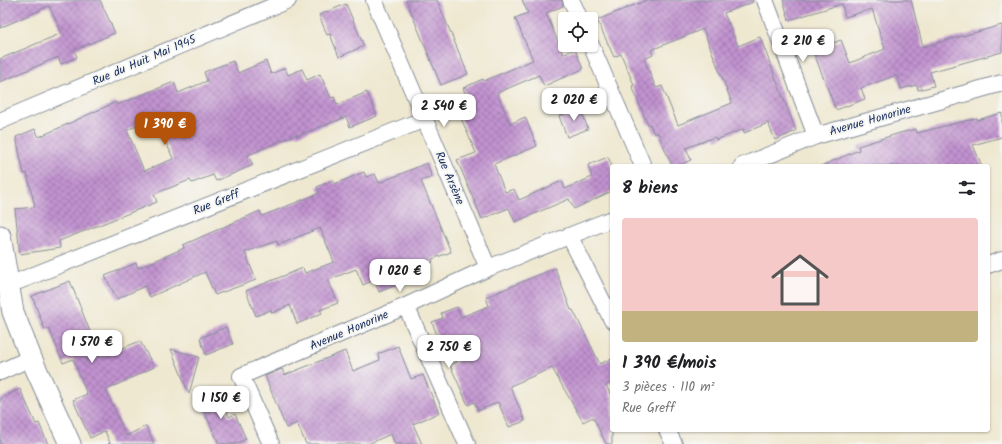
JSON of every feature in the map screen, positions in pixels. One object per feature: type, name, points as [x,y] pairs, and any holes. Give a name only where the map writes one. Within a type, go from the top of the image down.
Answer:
[{"type":"street","name":"Rue du Huit Mai 1945","points":[[0,121],[288,0]]},
{"type":"street","name":"Rue Arsène","points":[[374,0],[488,268]]},
{"type":"street","points":[[571,0],[577,12]]},
{"type":"street","points":[[765,0],[816,136]]},
{"type":"street","points":[[594,52],[642,164]]},
{"type":"street","name":"Avenue Honorine","points":[[747,164],[816,136],[1002,83]]},
{"type":"street","name":"Rue Greff","points":[[7,282],[19,281],[425,119]]},
{"type":"street","name":"Avenue Honorine","points":[[271,444],[241,376],[406,306],[488,268],[570,237],[610,220]]},
{"type":"street","points":[[0,236],[13,312],[31,358],[70,444]]},
{"type":"street","points":[[570,237],[610,316]]},
{"type":"street","points":[[990,264],[1002,260]]},
{"type":"street","points":[[406,306],[467,444]]},
{"type":"street","points":[[0,372],[31,358]]},
{"type":"street","points":[[669,432],[674,444]]},
{"type":"building","points":[[0,0],[100,0],[115,33],[74,50],[77,57],[61,64],[58,57],[0,82],[0,59],[62,33],[49,6],[0,28]]},
{"type":"building","points":[[406,0],[437,0],[468,74],[441,85]]},
{"type":"building","points":[[522,0],[562,0],[563,6],[546,13],[558,42],[558,52],[562,52],[563,54],[568,52],[576,52],[583,69],[544,86],[539,75],[497,93],[510,124],[525,117],[537,146],[494,164],[505,192],[514,189],[519,200],[562,181],[565,189],[592,177],[588,165],[608,157],[611,164],[610,192],[574,209],[569,199],[515,222],[509,208],[482,219],[457,160],[476,153],[461,118],[473,113],[463,88],[483,79],[484,81],[533,60],[515,18],[528,13]]},
{"type":"building","points":[[647,0],[753,0],[753,2],[724,13],[738,46],[760,37],[796,131],[775,140],[768,123],[744,133],[743,129],[716,140],[715,137],[686,148],[691,160],[682,164],[671,164],[658,133],[654,134],[650,124],[648,125],[621,54],[614,57],[598,20]],"holes":[[[703,29],[732,103],[678,125],[662,86],[656,88],[644,59],[653,55],[651,50]]]},
{"type":"building","points":[[783,0],[911,0],[923,47],[1002,25],[1002,52],[930,72],[934,86],[918,90],[917,85],[901,89],[897,75],[861,88],[865,99],[836,110],[813,51],[841,40],[850,63],[885,49],[872,9],[845,17],[842,4],[789,20]]},
{"type":"building","points":[[346,4],[364,46],[339,57],[330,34],[327,35],[319,15]]},
{"type":"building","points":[[233,61],[238,73],[266,61],[271,74],[285,68],[288,75],[302,69],[307,80],[320,74],[331,98],[334,97],[337,105],[367,92],[377,116],[350,127],[346,117],[297,136],[297,134],[248,155],[253,165],[216,181],[213,175],[192,183],[190,180],[154,194],[157,202],[59,241],[60,248],[20,254],[15,209],[35,207],[27,173],[24,174],[16,137],[35,129],[39,137],[116,102],[117,105],[174,82],[178,93],[207,81],[204,72]],"holes":[[[161,116],[165,139],[173,159],[144,171],[127,130]]]},
{"type":"building","points":[[580,107],[588,129],[567,137],[559,116]]},
{"type":"building","points":[[1002,113],[1002,137],[973,145],[981,164],[826,164],[859,150],[858,146],[900,133],[916,129],[917,133],[977,118],[977,120]]},
{"type":"building","points":[[427,163],[432,177],[421,181],[451,252],[432,259],[433,262],[399,275],[401,283],[379,292],[374,280],[363,285],[356,269],[328,280],[338,303],[320,310],[322,313],[297,324],[290,305],[272,313],[271,310],[256,316],[246,291],[303,268],[305,273],[334,262],[320,228],[278,245],[277,241],[245,252],[256,280],[215,295],[205,272],[150,297],[145,286],[117,299],[105,276],[136,263],[138,268],[184,248],[183,245],[260,211],[262,216],[320,193],[317,187],[333,180],[335,184],[364,172],[366,177],[375,174],[379,183]]},
{"type":"building","points":[[555,268],[571,310],[573,310],[600,364],[610,359],[610,383],[606,385],[610,394],[610,432],[612,432],[612,444],[606,444],[593,417],[583,422],[552,368],[510,386],[525,421],[509,427],[498,402],[478,411],[474,402],[468,405],[450,365],[457,362],[446,335],[438,338],[432,322],[443,318],[441,313],[457,307],[461,317],[489,306],[486,297]]},
{"type":"building","points":[[70,281],[100,357],[140,341],[154,367],[106,390],[126,436],[146,426],[154,444],[108,444],[110,443],[105,431],[90,438],[73,400],[87,394],[73,359],[63,363],[49,328],[45,330],[32,296]]},
{"type":"building","points":[[226,327],[233,344],[206,355],[200,338]]},
{"type":"building","points":[[398,346],[411,379],[423,375],[439,413],[413,424],[422,444],[395,444],[391,434],[368,444],[306,444],[297,423],[286,428],[265,376],[282,369],[285,375],[345,351],[353,371],[380,360],[378,354]]},
{"type":"building","points":[[171,349],[199,357],[189,394]]},
{"type":"building","points":[[20,389],[36,424],[39,423],[48,444],[0,444],[0,399]]},
{"type":"building","points":[[217,389],[229,417],[235,414],[246,439],[235,444],[219,444],[198,397]]}]
